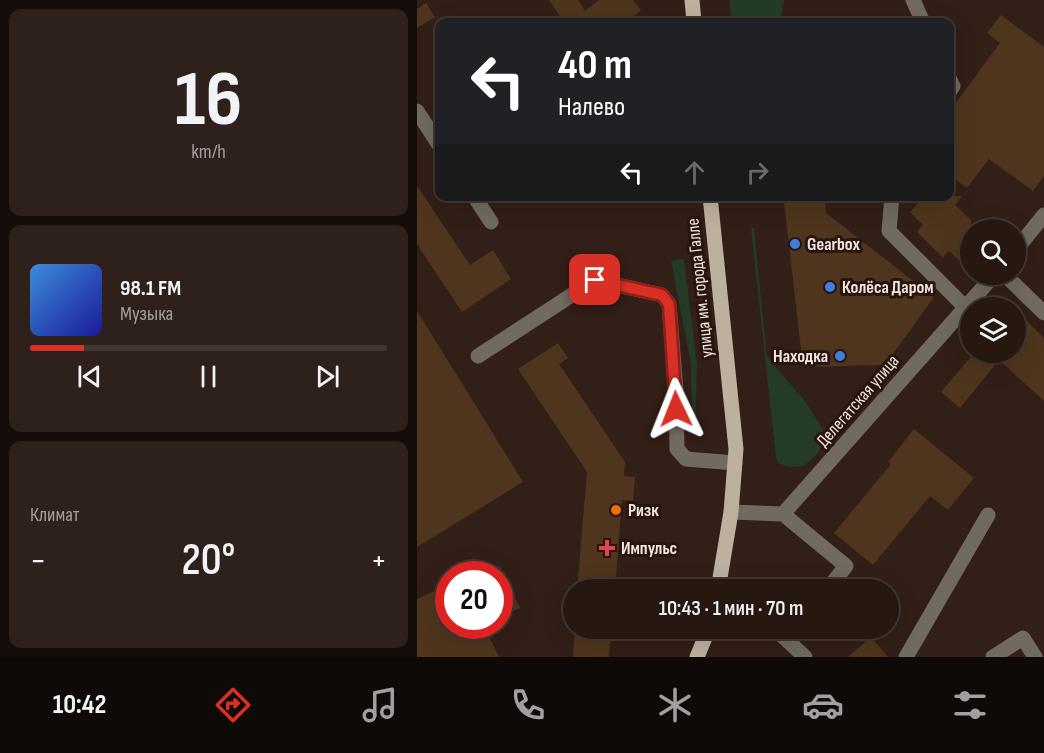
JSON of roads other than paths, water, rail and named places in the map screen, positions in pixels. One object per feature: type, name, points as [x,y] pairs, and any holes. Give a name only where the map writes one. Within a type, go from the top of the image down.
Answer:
[{"type":"main road","points":[[692,0],[694,18]]},
{"type":"main road","name":"улица им. города Галле","points":[[711,201],[735,437],[731,512],[720,579]]},
{"type":"main road","points":[[697,657],[704,639]]},
{"type":"street","points":[[913,0],[921,18]]},
{"type":"street","points":[[417,111],[435,139]]},
{"type":"street","points":[[477,201],[491,222]]},
{"type":"street","points":[[892,201],[889,231],[960,302]]},
{"type":"street","points":[[1026,237],[1044,215]]},
{"type":"street","points":[[478,356],[595,280],[662,295],[669,304],[676,390],[677,449],[686,459],[735,463]]},
{"type":"street","name":"Делегатская улица","points":[[975,297],[986,285]]},
{"type":"street","points":[[1015,285],[1044,314]]},
{"type":"street","name":"Делегатская улица","points":[[783,514],[960,315]]},
{"type":"street","points":[[731,512],[783,514],[846,566],[836,579]]},
{"type":"street","points":[[906,657],[988,515]]},
{"type":"street","points":[[993,657],[1023,638],[1035,657]]},
{"type":"street","points":[[786,639],[805,657]]},
{"type":"place","name":"Gearbox","points":[[795,244]]},
{"type":"place","name":"Колёса Даром","points":[[830,287]]},
{"type":"place","name":"Находка","points":[[840,356]]},
{"type":"place","name":"Ризк","points":[[616,510]]},
{"type":"place","name":"Импульс","points":[[607,548]]}]
